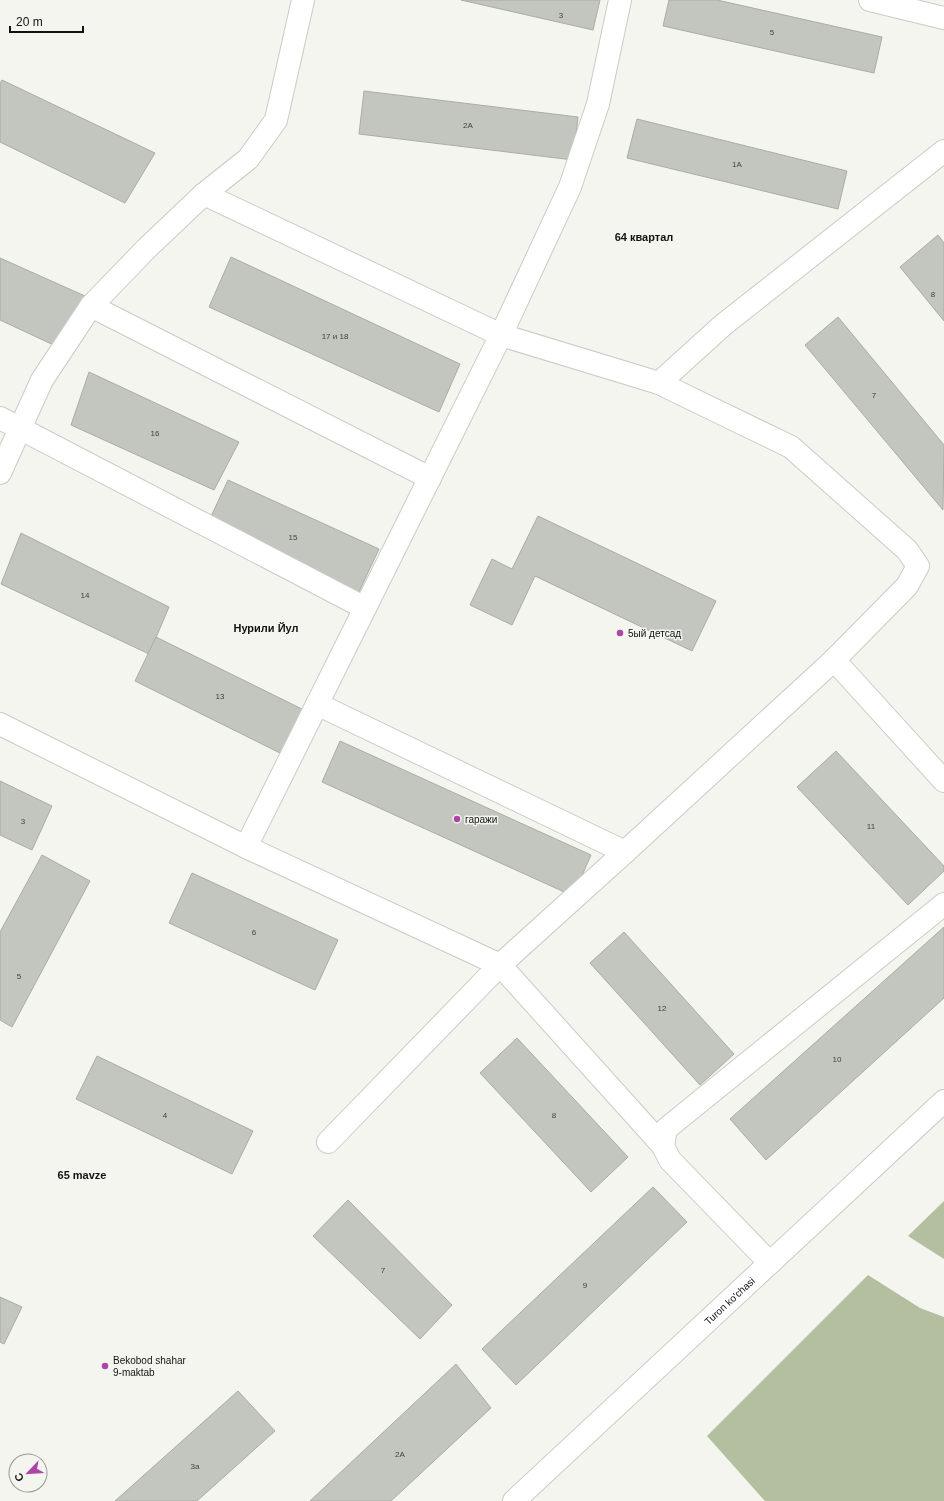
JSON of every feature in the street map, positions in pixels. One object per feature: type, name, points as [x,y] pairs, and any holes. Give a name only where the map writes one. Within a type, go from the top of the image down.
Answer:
[{"type":"street","points":[[0,473],[42,380],[91,306],[146,249],[204,194],[248,158],[276,120],[303,0]]},
{"type":"street","points":[[246,847],[502,335],[570,187],[598,104],[620,0]]},
{"type":"street","points":[[870,0],[944,18]]},
{"type":"street","points":[[659,384],[723,325],[944,151]]},
{"type":"street","points":[[204,194],[502,335],[659,384],[791,447],[906,550],[918,566],[907,586],[834,660],[500,965],[328,1142]]},
{"type":"street","points":[[91,306],[430,478]]},
{"type":"street","points":[[0,418],[365,608]]},
{"type":"street","points":[[834,660],[944,781]]},
{"type":"street","points":[[317,704],[625,852]]},
{"type":"street","points":[[0,724],[246,847],[500,965],[663,1146],[670,1160],[770,1263]]},
{"type":"street","points":[[663,1146],[666,1129],[944,904]]},
{"type":"street","name":"Turon ko'chasi","points":[[514,1501],[944,1101]]},
{"type":"green space","points":[[944,1201],[944,1259],[908,1236]]},
{"type":"green space","points":[[868,1275],[920,1308],[944,1317],[944,1501],[765,1501],[707,1436]]},
{"type":"building","points":[[461,0],[600,0],[593,30]]},
{"type":"building","points":[[669,0],[717,0],[882,37],[874,73],[663,26]]},
{"type":"building","points":[[2,80],[155,153],[125,203],[0,142],[0,83]]},
{"type":"building","points":[[364,91],[578,117],[573,160],[359,134]]},
{"type":"building","points":[[637,119],[847,171],[838,209],[627,158]]},
{"type":"building","points":[[938,235],[944,243],[944,321],[900,267]]},
{"type":"building","points":[[231,257],[460,364],[439,412],[209,307]]},
{"type":"building","points":[[0,258],[85,296],[60,348],[0,320]]},
{"type":"building","points":[[838,317],[944,445],[943,510],[805,345]]},
{"type":"building","points":[[89,372],[239,442],[214,490],[71,425]]},
{"type":"building","points":[[228,480],[379,549],[358,594],[207,525]]},
{"type":"building","points":[[538,516],[716,601],[692,651],[535,576],[512,625],[470,605],[492,559],[512,569]]},
{"type":"building","points":[[21,533],[169,607],[149,654],[1,584]]},
{"type":"building","points":[[156,637],[306,711],[284,755],[135,681]]},
{"type":"building","name":"гаражи","points":[[340,741],[591,855],[573,896],[322,782]]},
{"type":"building","points":[[836,751],[944,866],[944,871],[908,905],[797,787]]},
{"type":"building","points":[[0,781],[52,806],[32,850],[0,835]]},
{"type":"building","points":[[42,855],[90,881],[12,1027],[0,1020],[0,932]]},
{"type":"building","points":[[192,873],[338,940],[315,990],[169,923]]},
{"type":"building","points":[[944,927],[944,998],[766,1160],[730,1119]]},
{"type":"building","points":[[624,932],[734,1054],[700,1085],[590,963]]},
{"type":"building","points":[[517,1038],[628,1157],[591,1192],[480,1073]]},
{"type":"building","points":[[97,1056],[253,1131],[232,1174],[76,1099]]},
{"type":"building","points":[[653,1187],[687,1222],[516,1385],[482,1349]]},
{"type":"building","points":[[348,1200],[452,1305],[420,1339],[313,1236]]},
{"type":"building","points":[[0,1297],[22,1307],[4,1344],[0,1342]]},
{"type":"building","points":[[456,1364],[491,1408],[391,1501],[310,1501]]},
{"type":"building","points":[[238,1391],[275,1431],[197,1501],[115,1501]]},
{"type":"place","name":"5ый детсад","points":[[620,633]]},
{"type":"place","name":"гаражи","points":[[457,819]]},
{"type":"place","name":"Bekobod shahar 9-maktab","points":[[105,1366]]},
{"type":"district","name":"64 квартал","points":[[644,237]]},
{"type":"district","name":"Нурили Йул","points":[[266,628]]},
{"type":"district","name":"65 mavze","points":[[82,1175]]}]
